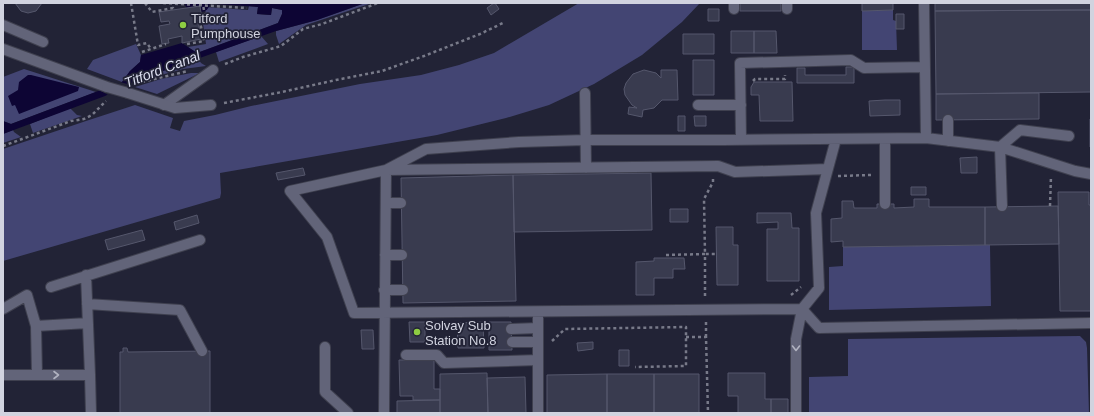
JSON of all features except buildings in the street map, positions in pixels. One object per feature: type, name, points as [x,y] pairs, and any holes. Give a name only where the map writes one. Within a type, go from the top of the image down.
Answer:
[{"type":"street","points":[[924,3],[926,138]]},
{"type":"street","points":[[3,25],[44,42]]},
{"type":"street","points":[[3,49],[108,92],[128,93],[175,108],[211,105]]},
{"type":"street","points":[[741,140],[740,63],[850,60],[864,68],[925,67]]},
{"type":"street","points":[[164,105],[213,70]]},
{"type":"street","points":[[582,170],[585,140],[585,93]]},
{"type":"street","points":[[698,105],[741,105]]},
{"type":"street","points":[[948,120],[948,141]]},
{"type":"street","points":[[1000,147],[1020,130],[1069,136]]},
{"type":"street","points":[[885,138],[885,204]]},
{"type":"street","points":[[386,170],[426,149],[519,142],[585,140],[926,138],[1000,147],[1075,171],[1091,174]]},
{"type":"street","points":[[796,413],[796,339],[802,309],[819,288],[816,213],[836,139]]},
{"type":"street","points":[[1000,147],[1002,206]]},
{"type":"street","points":[[827,173],[735,172],[718,166],[644,170],[488,172],[386,170],[290,191],[327,237],[354,314],[802,309],[819,328],[1091,323]]},
{"type":"street","points":[[384,413],[386,170]]},
{"type":"street","points":[[386,203],[401,202]]},
{"type":"street","points":[[51,287],[200,240]]},
{"type":"street","points":[[385,255],[402,255]]},
{"type":"street","points":[[86,276],[91,413]]},
{"type":"street","points":[[384,290],[403,290]]},
{"type":"street","points":[[3,309],[27,295],[36,326],[37,375]]},
{"type":"street","points":[[87,304],[180,310],[202,351]]},
{"type":"street","points":[[538,312],[538,413]]},
{"type":"street","points":[[36,326],[88,323]]},
{"type":"street","points":[[511,329],[538,328]]},
{"type":"street","points":[[512,342],[538,342]]},
{"type":"street","points":[[325,347],[325,392],[348,413]]},
{"type":"street","points":[[406,355],[437,355],[444,362],[538,357]]},
{"type":"street","points":[[3,375],[90,375]]},
{"type":"path","points":[[132,3],[138,45],[147,44],[152,49]]},
{"type":"path","points":[[144,3],[152,12],[173,8],[174,10]]},
{"type":"path","points":[[163,3],[247,8]]},
{"type":"path","points":[[213,70],[243,57],[281,46],[303,29],[322,24],[378,3]]},
{"type":"path","points":[[187,44],[204,41],[200,22],[206,21],[203,5]]},
{"type":"path","points":[[211,105],[382,71],[466,40],[505,22]]},
{"type":"path","points":[[142,52],[166,44]]},
{"type":"path","points":[[137,84],[183,71]]},
{"type":"path","points":[[3,146],[71,121],[84,119],[92,115],[105,103],[108,92]]},
{"type":"path","points":[[708,413],[704,199],[713,182],[713,166]]},
{"type":"path","points":[[827,173],[873,175],[873,182]]},
{"type":"path","points":[[1050,174],[1050,206]]},
{"type":"path","points":[[666,255],[716,254]]},
{"type":"path","points":[[788,297],[802,286]]},
{"type":"path","points":[[538,357],[565,329],[686,327],[686,366],[635,367]]},
{"type":"path","points":[[686,337],[706,337]]},
{"type":"shaded area","points":[[365,3],[372,3],[306,25],[279,44],[276,31],[317,20]]},
{"type":"shaded area","points":[[579,3],[700,3],[682,22],[642,55],[594,84],[549,105],[506,118],[437,135],[220,173],[220,198],[3,261],[3,149],[135,105],[173,118],[170,128],[180,131],[184,121],[360,84],[421,75],[459,65],[494,53]]},
{"type":"shaded area","points":[[249,6],[258,7],[257,14],[271,15],[272,8],[282,10],[282,14],[278,23],[197,53],[188,47],[206,44],[203,23],[207,22],[205,7],[248,10]]},
{"type":"shaded area","points":[[893,10],[893,20],[896,21],[897,50],[862,50],[862,11]]},
{"type":"shaded area","points":[[261,36],[268,44],[219,62],[216,52]]},
{"type":"shaded area","points":[[136,44],[141,55],[140,62],[130,71],[122,82],[87,69],[93,60]]},
{"type":"shaded area","points":[[198,58],[201,63],[206,66],[183,69],[135,81]]},
{"type":"shaded area","points":[[24,69],[96,92],[11,124],[3,121],[3,77]]},
{"type":"shaded area","points":[[191,73],[200,73],[157,94],[135,87],[161,79]]},
{"type":"shaded area","points":[[70,108],[77,115],[82,116],[33,133],[30,124]]},
{"type":"shaded area","points":[[13,130],[21,137],[3,143],[3,134]]},
{"type":"shaded area","points":[[990,245],[991,306],[829,310],[829,267],[843,266],[843,247]]},
{"type":"shaded area","points":[[1080,336],[1086,342],[1087,348],[1089,413],[809,413],[809,377],[848,376],[848,339]]},
{"type":"water","name":"Titford Canal","points":[[201,3],[365,3],[317,20],[276,31],[135,81],[105,96],[3,134],[3,121],[11,124],[122,82],[130,71],[140,62],[141,55],[182,43],[197,53],[278,23],[282,14],[282,10],[272,8],[271,15],[257,14],[258,7]]},
{"type":"water","points":[[28,75],[79,87],[78,91],[19,114],[15,105],[12,106],[8,96],[18,90],[19,82]]},
{"type":"pier","points":[[120,82],[131,85],[110,96],[99,90]]},
{"type":"waterway","points":[[194,3],[201,3]]},
{"type":"place","name":"Titford Pumphouse","points":[[183,25]]},
{"type":"place","name":"Solvay Sub Station No.8","points":[[417,332]]}]
